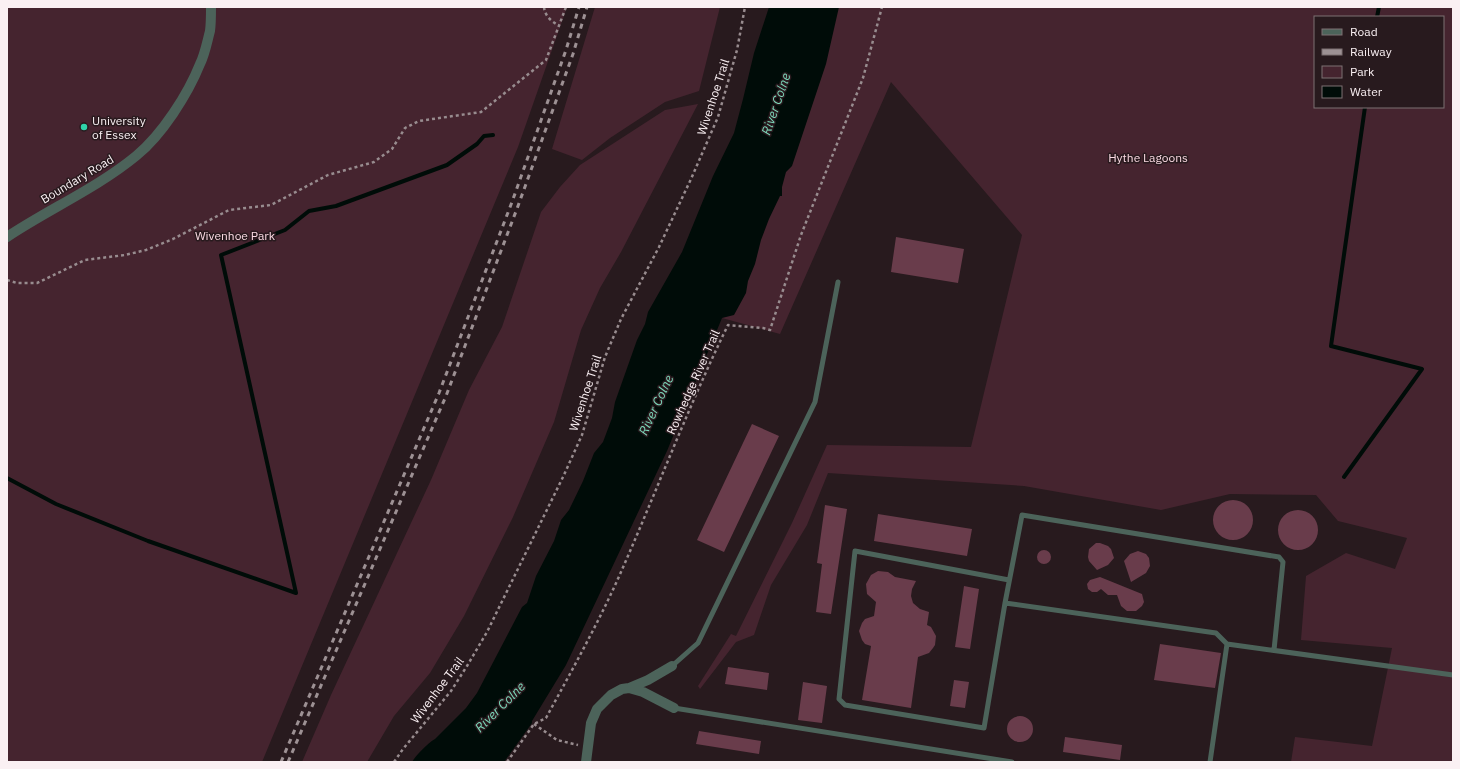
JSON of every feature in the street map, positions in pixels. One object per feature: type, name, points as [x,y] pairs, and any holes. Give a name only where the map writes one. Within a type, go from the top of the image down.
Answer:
[{"type":"street","name":"Boundary Road","points":[[7,237],[111,174],[138,155],[159,132],[186,92],[201,63],[210,30],[211,7]]},
{"type":"street","points":[[586,762],[591,722],[597,709],[611,695],[622,689],[629,688],[648,680],[672,666]]},
{"type":"street","points":[[629,688],[643,692],[674,708]]},
{"type":"lane","points":[[672,666],[698,643],[815,402],[838,282]]},
{"type":"lane","points":[[1009,580],[856,551],[839,700],[845,705],[984,728],[1009,580],[1022,515],[1279,557],[1283,562],[1274,650]]},
{"type":"lane","points":[[1005,603],[1216,633],[1228,644],[1453,674]]},
{"type":"lane","points":[[1210,762],[1228,644]]},
{"type":"lane","points":[[674,708],[1012,762]]},
{"type":"path","points":[[544,7],[545,12],[551,21],[558,25]]},
{"type":"path","points":[[7,280],[16,283],[37,283],[85,260],[126,255],[146,250],[173,239],[229,210],[271,205],[328,175],[374,162],[392,149],[405,128],[419,121],[482,112],[546,60],[566,7]]},
{"type":"path","name":"Wivenhoe Trail","points":[[394,762],[407,743],[451,691],[468,666],[488,632],[563,477],[582,435],[605,357],[621,319],[659,247],[691,180],[718,117],[737,50],[745,7]]},
{"type":"path","name":"Rowhedge River Trail","points":[[507,762],[534,724],[546,718],[594,630],[620,573],[705,373],[728,325],[770,330],[801,235],[863,78],[882,7]]},
{"type":"path","points":[[534,724],[557,740],[588,747]]},
{"type":"green space","name":"Wivenhoe Park","points":[[7,7],[567,7],[518,147],[262,762],[7,762]]},
{"type":"green space","points":[[595,7],[720,7],[699,91],[665,102],[610,138],[582,160],[552,149]]},
{"type":"green space","name":"Hythe Lagoons","points":[[811,7],[1453,7],[1453,762],[1291,762],[1295,737],[1372,746],[1392,648],[1301,640],[1306,576],[1346,553],[1395,569],[1407,538],[1338,521],[1316,495],[1230,494],[1161,510],[1024,486],[828,473],[807,525],[771,585],[754,635],[736,642],[700,689],[698,686],[731,634],[736,636],[792,523],[827,445],[971,447],[1022,235],[891,82],[780,334],[722,318]]},
{"type":"green space","points":[[698,104],[621,252],[600,288],[581,330],[554,422],[513,517],[464,616],[430,673],[394,716],[367,762],[302,762],[331,695],[431,480],[469,390],[502,327],[541,212],[560,187],[580,165],[665,110]]},
{"type":"water","name":"River Colne","points":[[769,7],[839,7],[826,64],[792,166],[786,172],[782,187],[782,196],[780,196],[769,219],[761,240],[755,264],[748,281],[746,293],[734,315],[722,318],[667,451],[566,665],[532,723],[504,762],[412,762],[422,749],[435,739],[466,708],[477,693],[522,607],[527,603],[536,576],[554,541],[561,520],[569,510],[594,453],[603,442],[612,418],[615,402],[637,340],[645,324],[648,312],[682,252],[713,176],[734,133],[754,53]]},
{"type":"building","points":[[896,237],[964,249],[958,283],[891,272]]},
{"type":"building","points":[[752,424],[779,436],[724,552],[697,540]]},
{"type":"building","points":[[1237,500],[1244,503],[1250,509],[1253,520],[1252,528],[1244,537],[1237,540],[1229,540],[1222,537],[1214,528],[1213,516],[1216,509],[1225,501]]},
{"type":"building","points":[[825,505],[847,509],[831,614],[816,612],[822,564],[817,563]]},
{"type":"building","points":[[1302,510],[1309,513],[1315,519],[1318,530],[1317,538],[1309,547],[1302,550],[1294,550],[1287,547],[1279,538],[1278,526],[1281,519],[1290,511]]},
{"type":"building","points":[[878,514],[972,529],[967,556],[874,541]]},
{"type":"building","points":[[1096,543],[1108,546],[1111,549],[1114,558],[1108,565],[1097,570],[1089,561],[1088,557],[1089,549]]},
{"type":"building","points":[[1044,550],[1049,552],[1051,557],[1049,562],[1044,564],[1039,562],[1037,557],[1039,552]]},
{"type":"building","points":[[1138,551],[1146,554],[1149,558],[1150,566],[1146,573],[1131,582],[1124,561],[1130,554]]},
{"type":"building","points":[[878,571],[888,572],[895,577],[916,581],[912,589],[911,596],[913,603],[920,609],[929,612],[927,625],[931,627],[936,636],[935,645],[929,653],[918,657],[911,708],[862,700],[871,646],[865,644],[859,631],[865,619],[874,616],[876,602],[867,594],[866,584],[871,575]]},
{"type":"building","points":[[1100,577],[1142,594],[1144,602],[1142,606],[1136,611],[1127,611],[1121,606],[1117,595],[1108,595],[1101,589],[1097,592],[1092,592],[1088,589],[1087,584],[1090,580]]},
{"type":"building","points":[[964,586],[979,589],[970,649],[955,647]]},
{"type":"building","points":[[1160,644],[1221,653],[1215,688],[1154,680]]},
{"type":"building","points":[[728,667],[769,673],[767,690],[725,684]]},
{"type":"building","points":[[954,680],[969,682],[965,708],[950,706]]},
{"type":"building","points":[[803,682],[827,686],[822,723],[798,720]]},
{"type":"building","points":[[1020,716],[1029,720],[1033,729],[1029,738],[1020,742],[1011,738],[1007,729],[1011,720]]},
{"type":"building","points":[[699,731],[761,741],[759,754],[696,744]]},
{"type":"building","points":[[1065,737],[1122,745],[1120,760],[1063,752]]},
{"type":"waterway","points":[[1377,16],[1379,7]]},
{"type":"waterway","points":[[1344,477],[1422,369],[1331,346],[1365,108]]},
{"type":"waterway","points":[[7,478],[56,504],[148,541],[296,593],[221,255],[285,230],[309,211],[336,206],[447,165],[477,144],[484,136],[493,135]]},
{"type":"railway","points":[[281,762],[439,393],[512,202],[566,50],[579,7]]},
{"type":"railway","points":[[288,762],[446,396],[518,206],[573,54],[587,7]]},
{"type":"place","name":"University of Essex","points":[[84,127]]}]
